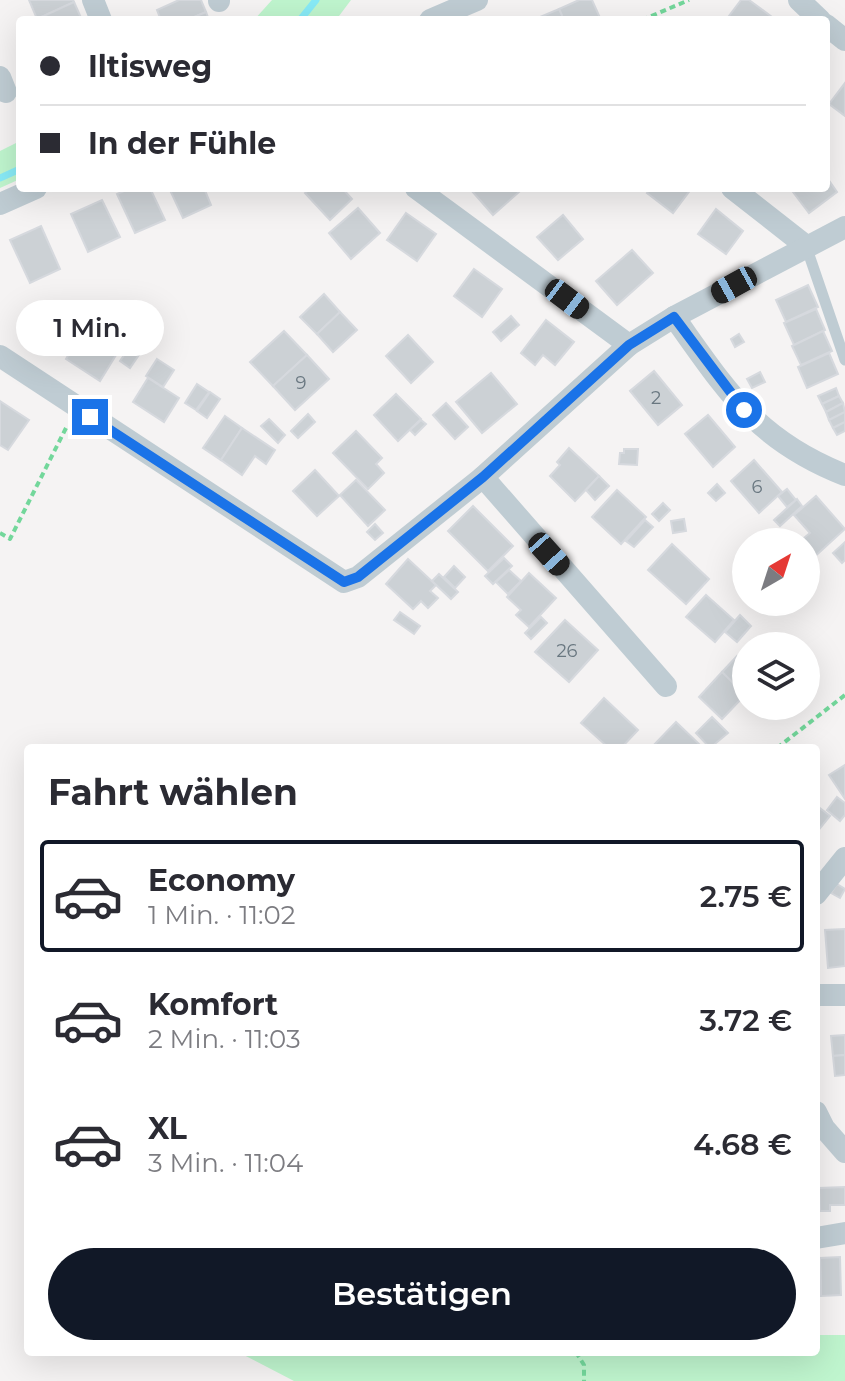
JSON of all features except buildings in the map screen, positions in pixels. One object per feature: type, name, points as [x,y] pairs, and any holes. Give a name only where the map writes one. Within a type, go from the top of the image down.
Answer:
[{"type":"street","points":[[439,16],[477,0]]},
{"type":"street","points":[[799,0],[816,16]]},
{"type":"street","points":[[0,204],[27,192]]},
{"type":"street","points":[[421,192],[629,345]]},
{"type":"street","points":[[737,192],[806,246]]},
{"type":"street","points":[[0,356],[344,582],[358,577],[483,477],[629,345],[674,317],[845,227]]},
{"type":"street","points":[[674,317],[720,381],[764,430],[805,457],[845,475]]},
{"type":"street","points":[[483,477],[666,686]]},
{"type":"street","points":[[820,889],[845,858]]},
{"type":"street","points":[[820,995],[845,995]]},
{"type":"street","points":[[820,1120],[845,1152]]},
{"type":"street","points":[[820,1237],[845,1233]]},
{"type":"lane","points":[[806,246],[845,360]]},
{"type":"path","points":[[673,0],[675,6]]},
{"type":"path","points":[[651,16],[689,0]]},
{"type":"path","points":[[0,533],[10,539],[52,452],[77,409]]},
{"type":"path","points":[[782,744],[845,695]]},
{"type":"path","points":[[578,1356],[584,1365],[584,1381]]},
{"type":"green space","points":[[272,0],[351,0],[339,16],[258,16]]},
{"type":"green space","points":[[16,143],[16,181],[0,188],[0,151]]},
{"type":"green space","points":[[820,1335],[845,1335],[845,1381],[294,1381],[246,1356],[820,1356]]},
{"type":"waterway","points":[[303,16],[316,0]]},
{"type":"waterway","points":[[0,178],[16,171]]},
{"type":"route","points":[[90,417],[344,582],[358,577],[483,477],[629,345],[674,317],[744,410]]}]
